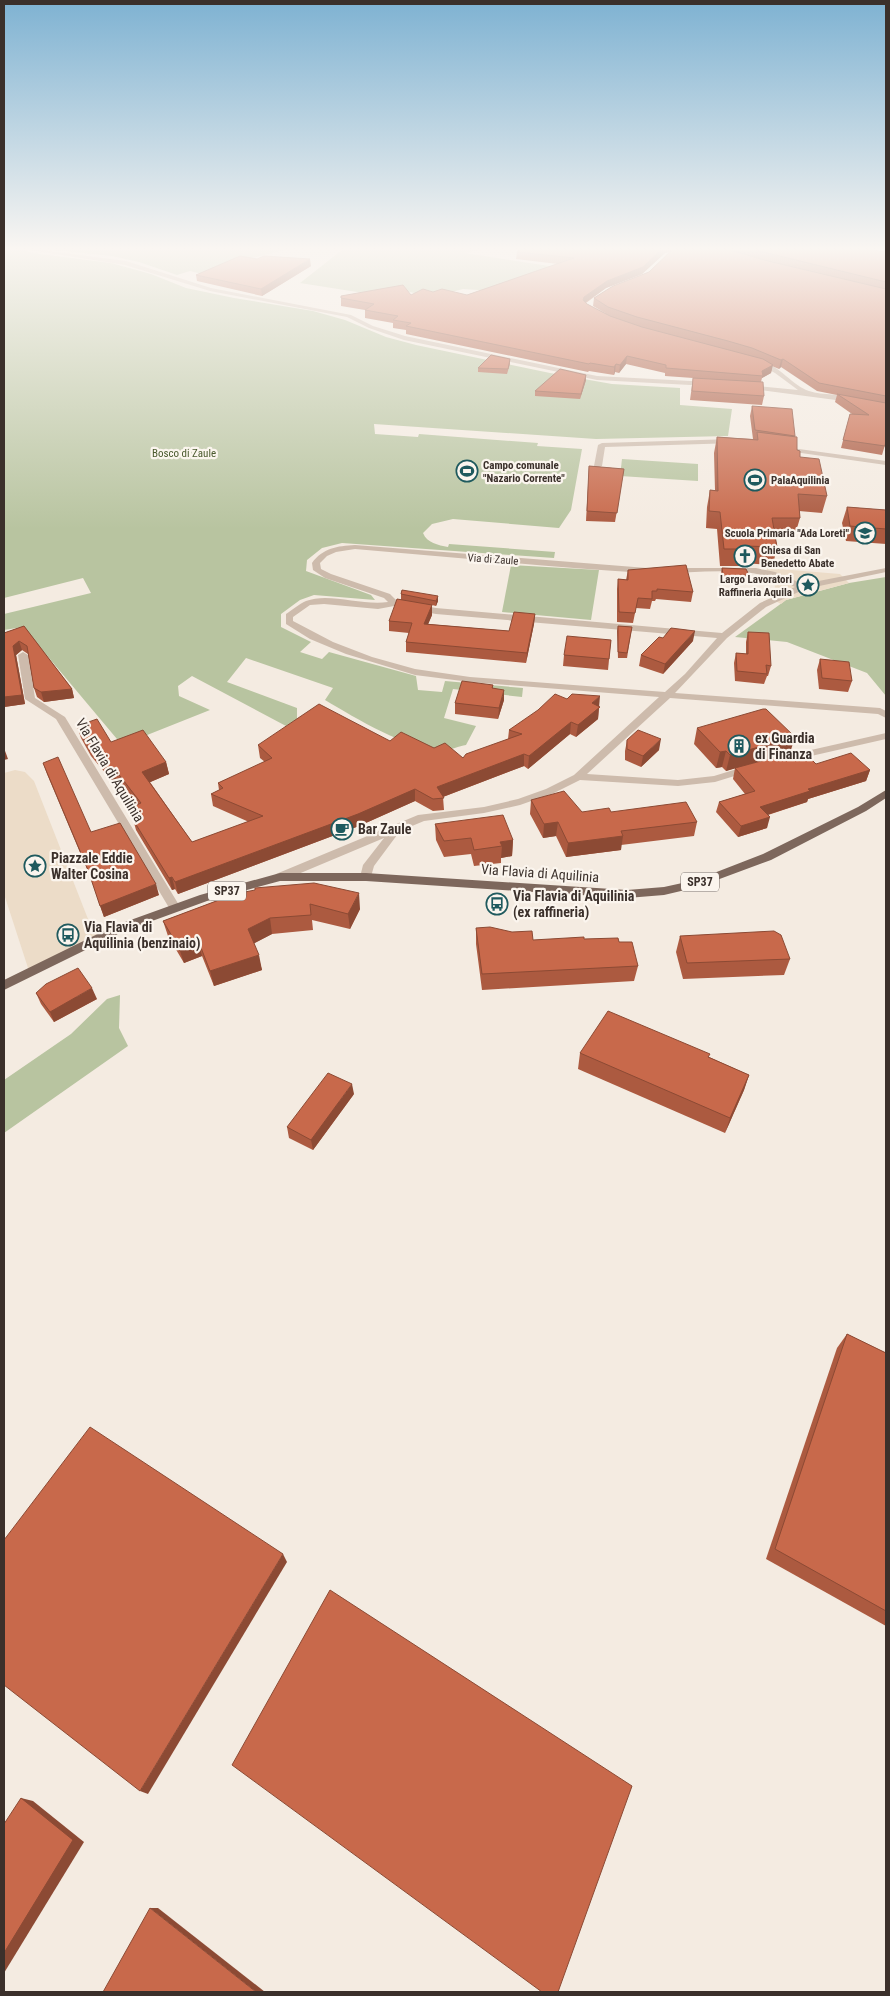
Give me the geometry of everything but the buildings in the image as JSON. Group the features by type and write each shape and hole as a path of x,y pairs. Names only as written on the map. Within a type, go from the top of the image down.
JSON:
{"main road":[{"name":"Via Flavia di Aquilinia","path":"4,985 118,929 175,908 280,877 366,877 627,894 664,891 698,883 767,857 862,809 886,794"}],"street":[{"path":"429,343 597,378 720,385"},
{"path":"750,360 771,368 806,393"},
{"path":"739,386 806,393 854,401"},
{"path":"598,466 602,445 715,440 742,442"},
{"path":"769,446 886,463"},
{"name":"Via di Zaule","path":"394,603 387,596 328,576 317,570 316,563 321,556 329,551 355,547 631,569 674,571 733,569 766,572 779,575 802,588"},
{"path":"280,877 422,818 484,810 520,802 550,791 578,776 669,694 702,662 724,636 763,605 802,588 836,579 886,570"},
{"name":"Via di Zaule","path":"724,636 436,611 394,603 378,606 324,601 308,603 289,616 289,622 296,629 380,663 414,672 617,691 880,711 886,715"},
{"name":"Via Flavia di Aquilinia","path":"23,655 30,700 60,717 175,908"},
{"path":"776,761 886,736"},
{"path":"578,776 678,783 715,779 758,766"},
{"path":"366,877 369,864 396,829"}],"green space":[{"name":"Bosco di Zaule","path":"4,343 409,343 612,384 680,388 680,405 732,409 728,436 596,439 374,424 375,434 418,437 419,434 538,443 537,446 582,449 571,510 559,528 453,519 432,524 423,533 430,541 448,547 449,544 555,552 554,558 342,543 322,548 307,560 306,571 371,595 375,600 314,595 300,600 281,614 281,627 311,642 300,652 322,659 329,652 416,676 418,690 442,692 445,681 523,688 522,697 453,689 444,718 476,726 466,745 443,750 398,739 325,700 333,688 246,658 227,682 297,708 297,719 286,726 192,676 178,686 179,696 210,710 122,745 23,627 4,630 4,614 91,593 83,578 4,598"},
{"path":"622,459 698,464 698,481 620,476"},
{"path":"511,565 599,570 591,620 502,612"},
{"path":"886,577 886,696 867,673 787,642 735,637 786,600 849,583"},
{"path":"120,995 119,1028 128,1046 4,1133 4,1080 71,1034 107,999"}],"shaded area":[{"name":"Largo Lavoratori Raffineria Aquila","path":"767,568 840,574 849,583 786,600 781,604 770,598 775,587 774,583 766,576"},
{"name":"Piazzale Eddie Walter Cosina","path":"15,770 25,772 34,781 88,919 101,927 118,929 29,971 4,894 4,773"}],"place":[{"name":"Campo comunale \"Nazario Corrente\"","path":"467,471"},
{"name":"PalaAquilinia","path":"755,480"},
{"name":"Scuola Primaria \"Ada Loreti\"","path":"865,533"},
{"name":"Chiesa di San Benedetto Abate","path":"745,556"},
{"name":"Largo Lavoratori Raffineria Aquila","path":"808,585"},
{"name":"ex Guardia di Finanza","path":"739,746"},
{"name":"Bar Zaule","path":"342,829"},
{"name":"Piazzale Eddie Walter Cosina","path":"35,866"},
{"name":"Via Flavia di Aquilinia (ex raffineria)","path":"497,904"},
{"name":"Via Flavia di Aquilinia (benzinaio)","path":"68,935"}]}
